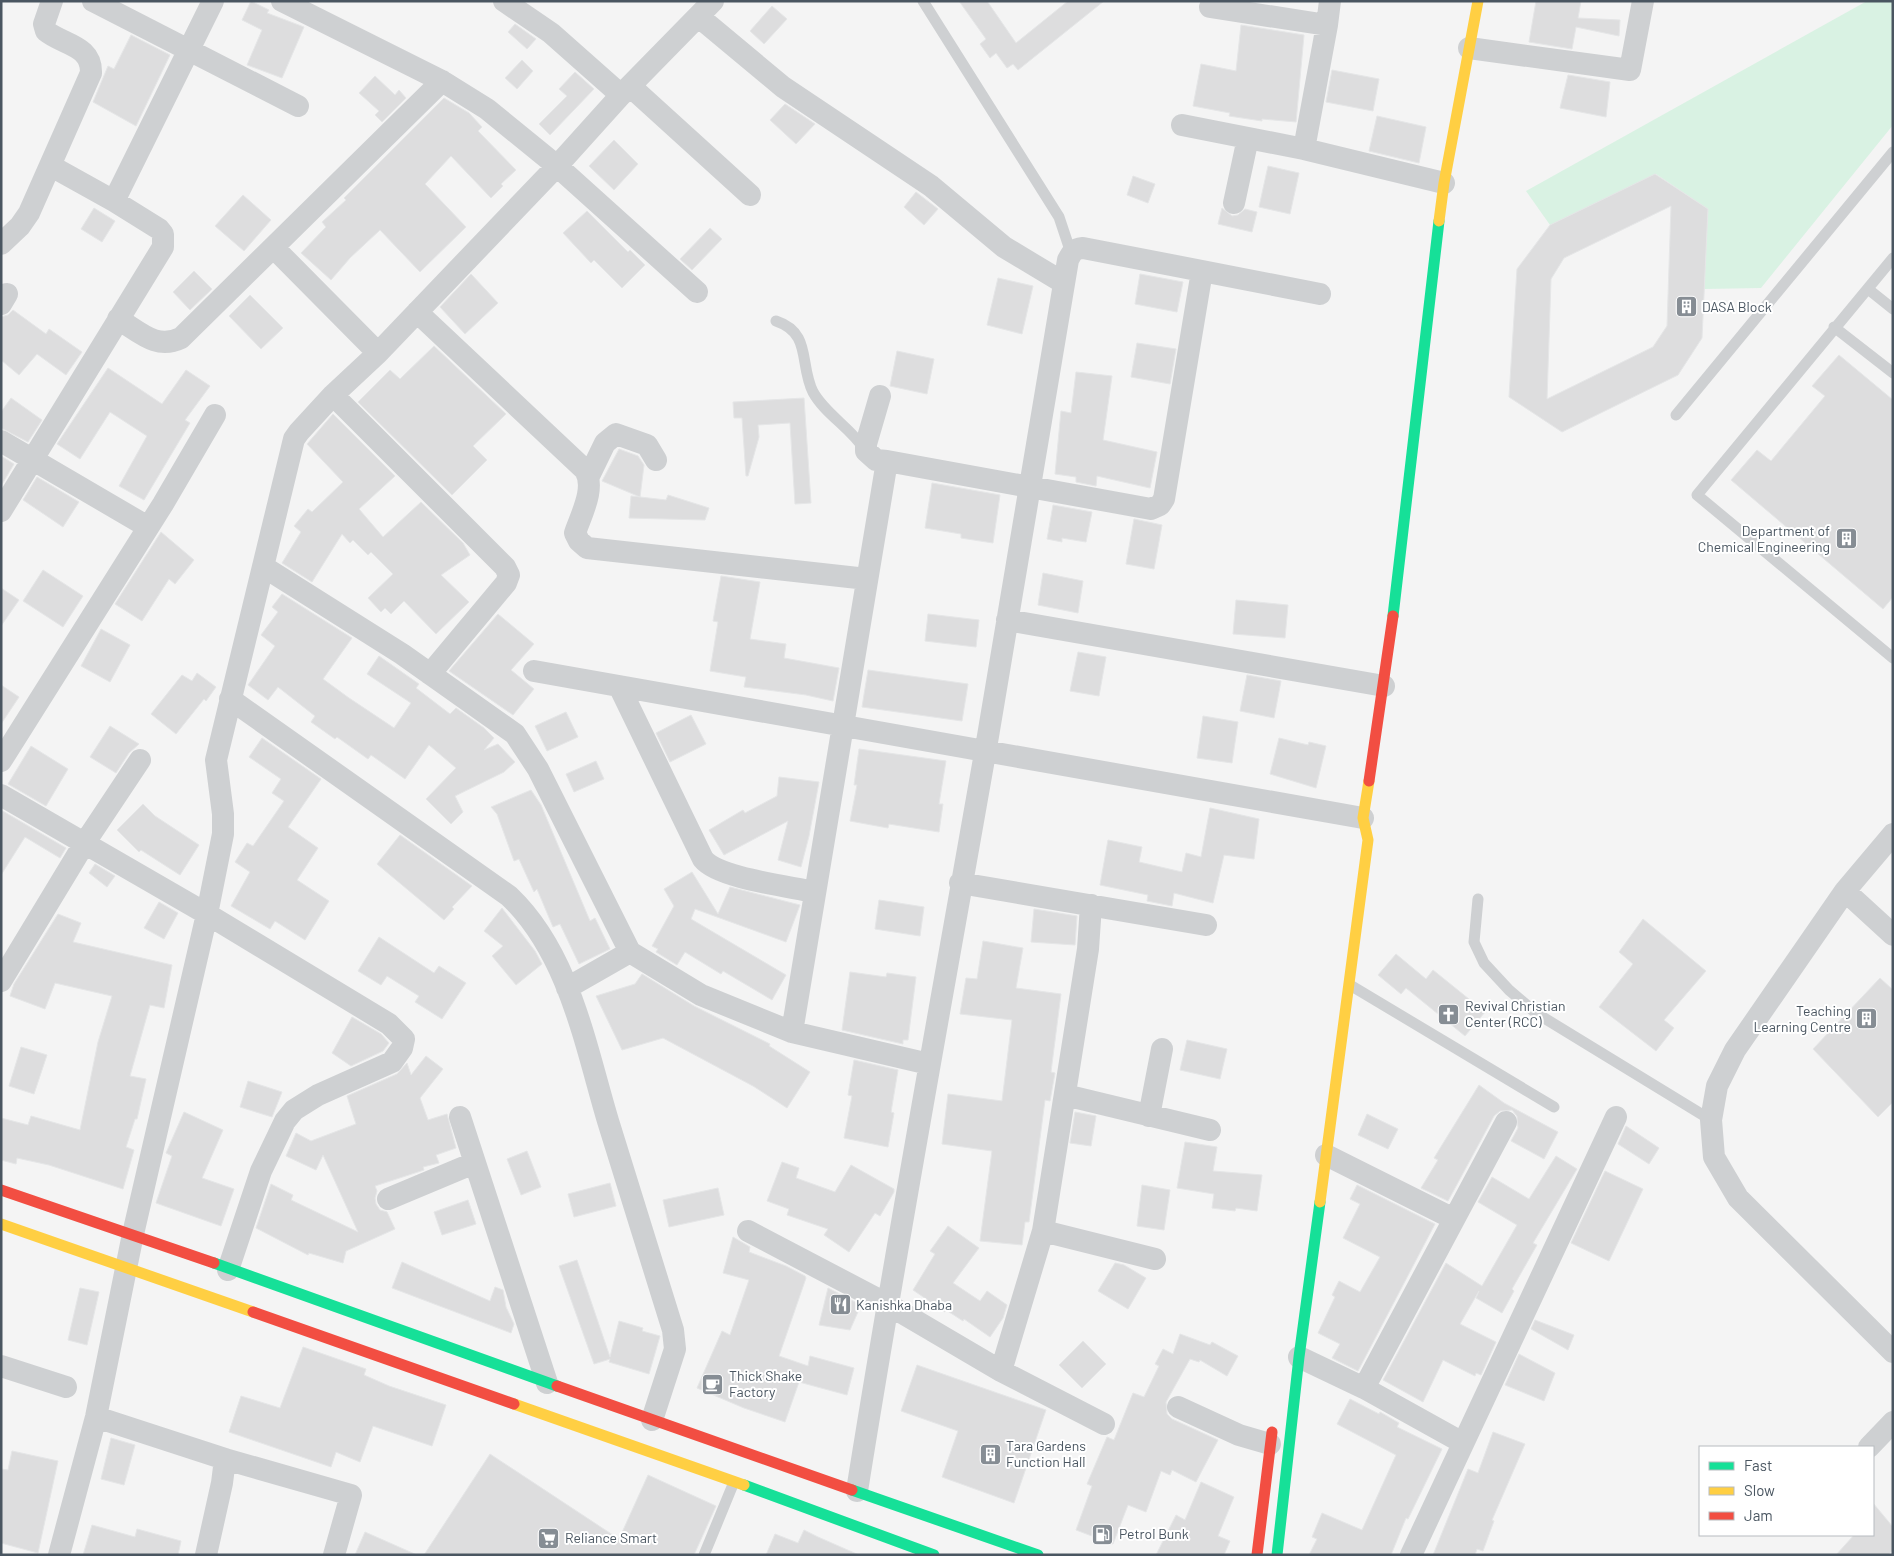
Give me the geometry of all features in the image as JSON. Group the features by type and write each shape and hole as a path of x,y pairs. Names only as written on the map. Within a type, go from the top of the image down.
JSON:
{"main road":[{"path":"1277,1555 1299,1357 1326,1155 1327,1108 1348,984 1368,840 1358,823 1384,686 1444,183 1478,1"},
{"path":"1,1190 133,1234 547,1384 1038,1555"},
{"path":"1,1224 734,1482 934,1555"},
{"path":"1257,1555 1271,1434"}],"street":[{"path":"1,244 20,226 29,213 91,73 92,65 84,51 46,31 44,24 52,1"},
{"path":"93,1 298,106"},
{"path":"114,201 213,1"},
{"path":"282,1 442,81 487,109 557,166 697,292"},
{"path":"1304,149 1330,1"},
{"path":"1469,48 1630,70 1643,1"},
{"path":"506,2 551,33 625,91 750,195"},
{"path":"1210,6 1327,25"},
{"path":"59,1555 96,1417 128,1268 133,1234 208,914 223,834 223,814 216,760 294,439 299,432 333,395 417,312 557,166 625,91 706,9 783,87 931,186 1004,247 1064,284"},
{"path":"118,319 155,341 169,344 182,338 442,81"},
{"path":"1182,125 1304,149 1444,183"},
{"path":"1234,203 1248,138"},
{"path":"1,511 163,246 164,240 158,229 114,201 51,166"},
{"path":"274,248 378,352"},
{"path":"857,1491 928,1064 985,750 1064,284 1071,253 1083,248 1320,294"},
{"path":"880,396 866,451 876,460 1151,509 1160,505 1164,499 1202,271"},
{"path":"417,312 579,464 589,476"},
{"path":"333,395 505,567 508,575 506,584 430,674"},
{"path":"1,761 148,527 215,415"},
{"path":"656,460 647,445 616,434 605,443 589,476 590,486 575,533 579,541 586,548 867,579"},
{"path":"1,441 148,527"},
{"path":"792,1032 886,461"},
{"path":"264,567 402,654 515,734 538,769 630,952 701,995 792,1032 928,1064"},
{"path":"1007,620 1384,686"},
{"path":"534,671 843,727 985,750 1358,823"},
{"path":"619,686 702,859 709,866 736,876 814,892"},
{"path":"230,699 509,896 530,919 567,988 673,1330 675,1349 652,1420"},
{"path":"1,981 84,844 140,760"},
{"path":"1,795 208,914 388,1024 399,1032 404,1039 402,1048 392,1062 318,1095 294,1110 286,1121 261,1170 228,1270"},
{"path":"1893,834 1845,890 1735,1050 1717,1086 1711,1120 1714,1157 1738,1198 1893,1352"},
{"path":"960,883 1206,925"},
{"path":"1845,890 1893,935"},
{"path":"1001,1371 1043,1231 1088,949 1091,905"},
{"path":"567,988 630,952"},
{"path":"1149,1116 1162,1049"},
{"path":"1064,1096 1210,1130"},
{"path":"460,1116 547,1384"},
{"path":"1411,1555 1616,1116"},
{"path":"1364,1388 1506,1122"},
{"path":"1326,1155 1454,1219"},
{"path":"388,1199 474,1163"},
{"path":"748,1231 887,1304 1001,1371 1104,1424"},
{"path":"1043,1231 1155,1259"},
{"path":"1299,1357 1364,1388 1463,1443"},
{"path":"1,1366 66,1386"},
{"path":"1178,1407 1239,1435 1271,1434"},
{"path":"96,1417 225,1459 351,1495 334,1555"},
{"path":"1870,1446 1893,1422"},
{"path":"206,1555 222,1483 225,1459"}],"lane":[{"path":"923,1 1059,217 1071,253"},
{"path":"1676,415 1893,152"},
{"path":"1893,258 1697,495 1893,658"},
{"path":"1868,288 1893,309"},
{"path":"776,321 786,324 798,336 802,344 807,378 820,402 854,435 866,451"},
{"path":"1834,327 1893,373"},
{"path":"1478,899 1474,942 1484,963 1509,990 1536,1013 1711,1120"},
{"path":"1348,984 1554,1107"},
{"path":"704,1555 734,1482"}],"green space":[{"path":"1867,1 1893,1 1893,125 1761,288 1704,289 1708,209 1656,174 1550,225 1526,191"}],"building":[{"path":"251,1 269,10 267,13 304,27 282,78 247,65 262,30 242,20"},
{"path":"959,1 987,1 1016,43 1068,1 1104,1 1018,70 1013,64 1007,68 996,53 990,58 980,44 986,39"},
{"path":"1536,1 1581,1 1578,18 1620,20 1619,36 1576,27 1572,49 1529,42"},
{"path":"772,6 787,19 764,44 750,31"},
{"path":"515,24 536,39 527,49 508,32"},
{"path":"1241,25 1304,35 1296,122 1262,119 1262,121 1229,116 1230,113 1193,106 1201,64 1236,71"},
{"path":"131,35 170,55 136,126 93,102 108,66 114,69"},
{"path":"522,60 533,71 517,89 505,78"},
{"path":"1332,70 1379,79 1373,111 1326,102"},
{"path":"575,72 594,89 550,135 539,124 567,96 559,89"},
{"path":"1568,75 1610,82 1606,117 1560,108"},
{"path":"375,76 395,95 399,90 406,98 382,122 375,115 379,111 359,93"},
{"path":"444,98 469,113 482,127 478,131 516,170 501,184 503,186 491,198 451,156 425,184 466,227 420,272 380,230 350,258 331,280 301,253 326,227 322,222 346,200 344,198"},
{"path":"785,104 815,124 796,144 770,120"},
{"path":"1377,116 1426,127 1419,163 1369,151"},
{"path":"614,140 638,164 614,190 589,166"},
{"path":"1268,166 1299,173 1290,214 1259,207"},
{"name":"DASA Block","path":"1655,174 1708,209 1702,338 1678,375 1562,432 1509,397 1517,269 1550,225","holes":["1671,206 1667,326 1653,347 1547,399 1551,279 1564,258"]},
{"path":"1133,176 1155,184 1148,203 1127,195"},
{"path":"916,192 938,209 924,225 904,207"},
{"path":"243,195 271,220 244,251 215,226"},
{"path":"94,208 115,221 102,242 81,229"},
{"path":"1222,208 1232,216 1238,215 1245,209 1257,212 1252,232 1218,224"},
{"path":"587,211 628,252 630,250 645,265 622,288 594,260 591,263 563,233"},
{"path":"710,228 722,239 692,270 680,259"},
{"path":"194,271 212,289 190,310 173,292"},
{"path":"471,274 498,303 465,334 440,307"},
{"path":"1140,274 1183,282 1177,312 1135,304"},
{"path":"998,278 1033,286 1022,334 987,325"},
{"path":"250,295 283,328 261,349 229,316"},
{"path":"13,310 46,334 49,329 82,352 66,375 37,354 19,375 1,360 1,317 8,315"},
{"path":"1137,343 1176,349 1170,384 1131,377"},
{"path":"434,346 506,414 473,446 487,460 452,495 358,402 390,370 400,379"},
{"path":"897,351 934,359 927,394 890,386"},
{"name":"Department of Chemical Engineering","path":"1839,355 1893,400 1893,597 1883,609 1731,480 1757,450 1771,461 1825,396 1812,386"},
{"path":"108,368 162,404 186,370 210,386 185,420 190,423 144,500 119,486 147,436 110,412 80,459 57,444"},
{"path":"1076,372 1112,376 1103,440 1157,452 1150,488 1097,476 1096,486 1076,482 1076,477 1055,474 1061,411 1071,413"},
{"path":"11,398 42,420 28,442 1,428 1,412"},
{"path":"804,398 811,503 795,504 790,423 758,425 759,437 748,476 746,476 742,418 734,418 733,402"},
{"path":"333,414 395,476 359,509 383,537 421,502 463,543 470,555 441,575 469,602 436,634 404,601 391,614 385,608 381,612 368,598 393,574 371,552 368,555 353,540 350,543 342,534 312,582 282,563 301,532 294,526 308,509 312,512 343,482 307,444"},
{"path":"619,449 638,456 644,465 640,497 602,481"},
{"path":"1,456 14,464 1,486"},
{"path":"37,477 79,502 63,527 23,500"},
{"path":"932,483 1000,495 993,543 961,538 961,534 925,528"},
{"path":"668,495 709,508 705,520 629,518 631,496 666,500"},
{"path":"1053,505 1092,512 1086,542 1062,538 1062,542 1047,539"},
{"path":"1134,519 1162,525 1154,569 1126,564"},
{"path":"161,532 194,560 175,584 169,579 142,621 115,604"},
{"path":"43,570 83,596 63,627 23,601"},
{"path":"1043,573 1083,581 1078,613 1038,605"},
{"path":"721,576 760,582 750,639 786,644 784,658 839,668 833,701 806,695 744,687 746,677 710,671 718,622 713,621"},
{"path":"1,588 19,600 1,626"},
{"path":"282,594 352,638 323,679 349,698 394,728 411,703 367,674 379,656 419,684 416,688 450,714 456,708 484,728 494,738 484,750 498,744 515,762 504,772 455,796 463,812 451,824 426,799 456,768 429,745 405,779 371,755 368,759 337,737 335,739 311,722 315,716 278,687 268,700 248,685 275,646 261,635 278,612 272,607"},
{"path":"1236,600 1288,605 1285,638 1233,634"},
{"path":"498,614 534,644 511,670 534,689 513,715 449,671"},
{"path":"928,614 979,620 976,647 925,641"},
{"path":"101,629 130,645 110,682 81,666"},
{"path":"1078,652 1106,657 1099,696 1070,691"},
{"path":"868,670 968,684 962,721 862,707"},
{"path":"197,673 216,687 176,734 151,714 182,675 192,681"},
{"path":"1247,675 1281,681 1274,718 1240,711"},
{"path":"1,685 19,697 1,724"},
{"path":"566,712 578,737 547,751 535,726"},
{"path":"691,715 706,744 670,762 656,733"},
{"path":"1203,716 1238,722 1232,763 1197,758"},
{"path":"110,726 139,744 129,753 116,773 90,757"},
{"path":"262,738 321,779 288,827 318,848 297,880 329,901 305,940 275,921 270,929 231,906 250,872 235,862 247,843 253,846 284,801 272,793 281,779 249,757"},
{"path":"1279,738 1308,745 1309,742 1326,746 1316,788 1270,774"},
{"path":"31,746 68,769 46,806 8,784"},
{"path":"859,749 946,761 939,804 943,804 939,832 889,824 888,828 850,821 857,785 854,785"},
{"path":"596,761 604,779 574,792 566,774"},
{"path":"779,777 819,782 801,867 778,860 788,821 724,855 709,830 743,810 745,813 777,796"},
{"path":"531,790 541,805 590,921 595,918 610,949 579,964 560,924 553,927 537,889 534,892 519,859 514,861 497,814 491,807"},
{"path":"143,804 155,816 199,845 180,875 141,850 139,852 117,830"},
{"path":"1210,808 1259,819 1254,859 1224,855 1213,903 1174,893 1172,906 1147,901 1148,895 1100,885 1108,840 1142,847 1139,862 1182,872 1186,853 1201,857"},
{"path":"1,810 66,848 60,858 25,837 1,875"},
{"path":"400,835 472,886 452,907 454,909 444,920 377,864"},
{"path":"95,864 115,876 107,887 89,873"},
{"path":"692,872 718,914 730,887 800,905 786,942 695,909 691,919 786,975 772,1000 723,971 721,974 685,952 677,965 656,952 658,949 652,946 674,906 664,889"},
{"path":"879,900 924,907 920,936 875,929"},
{"path":"159,902 178,913 164,939 144,928"},
{"path":"502,908 535,951 542,964 516,985 492,956 503,946 484,931"},
{"path":"1034,909 1077,916 1075,945 1031,942"},
{"path":"58,914 81,923 73,942 172,965 164,1008 150,1005 130,1076 146,1079 137,1119 135,1119 126,1147 134,1150 123,1189 49,1165 17,1158 16,1164 1,1160 1,1118 28,1125 31,1116 80,1130 98,1042 112,996 55,983 45,1009 10,996 14,984"},
{"path":"1643,919 1706,971 1664,1020 1674,1028 1656,1051 1599,1007 1633,964 1619,952"},
{"path":"379,937 434,973 439,966 466,983 442,1019 415,1002 419,996 387,976 381,985 358,971"},
{"path":"983,941 1023,948 1016,988 1061,994 1051,1072 1055,1073 1050,1101 1045,1100 1029,1222 1025,1222 1022,1245 980,1241 992,1151 942,1144 948,1094 1002,1101 1012,1020 960,1014 966,978 977,979"},
{"path":"1396,954 1426,979 1433,970 1485,1012 1465,1036 1406,988 1401,994 1378,975"},
{"path":"850,972 886,977 887,973 916,977 908,1040 903,1040 903,1044 842,1030"},
{"path":"642,974 694,1006 770,1044 769,1046 810,1072 787,1108 753,1086 663,1038 622,1050 596,996 635,984"},
{"name":"Teaching Learning Centre","path":"1880,978 1893,990 1893,1102 1878,1117 1813,1049"},
{"path":"352,1017 381,1034 389,1043 383,1051 351,1066 332,1053"},
{"path":"1187,1040 1227,1049 1220,1079 1180,1070"},
{"path":"21,1047 47,1055 34,1094 9,1086"},
{"path":"426,1056 443,1069 420,1098 428,1120 447,1114 456,1148 436,1155 439,1163 423,1167 424,1170 375,1186 377,1191 376,1204 380,1210 387,1212 395,1229 346,1251 343,1263 309,1253 308,1255 256,1228 271,1184 293,1195 291,1200 358,1232 323,1155 316,1170 286,1156 296,1133 311,1141 356,1124 347,1096 397,1074 407,1063 411,1075"},
{"path":"854,1060 898,1070 891,1112 894,1113 888,1147 844,1138 852,1096 848,1095"},
{"path":"248,1081 282,1092 272,1117 240,1107"},
{"path":"1479,1085 1504,1103 1558,1132 1544,1159 1511,1141 1518,1128 1517,1116 1512,1110 1500,1111 1494,1116 1448,1201 1421,1188 1438,1160 1434,1158"},
{"path":"184,1112 223,1130 202,1178 234,1189 221,1226 156,1203 172,1156 166,1153"},
{"path":"1075,1112 1096,1116 1091,1146 1070,1143"},
{"path":"1367,1114 1398,1129 1388,1149 1358,1135"},
{"path":"1626,1126 1659,1148 1649,1164 1618,1144"},
{"path":"1185,1142 1217,1147 1213,1171 1262,1175 1257,1211 1236,1208 1235,1211 1212,1208 1214,1194 1177,1188"},
{"path":"527,1151 541,1187 521,1195 507,1159"},
{"path":"1556,1156 1577,1169 1533,1243 1537,1245 1512,1289 1514,1291 1502,1313 1476,1298 1479,1291 1460,1324 1496,1342 1481,1375 1476,1373 1475,1376 1443,1360 1423,1402 1383,1380 1446,1263 1482,1286 1517,1225 1478,1202 1492,1177 1529,1199"},
{"path":"782,1162 799,1168 796,1178 835,1192 851,1165 894,1189 894,1192 880,1216 875,1213 849,1252 824,1235 828,1229 787,1215 789,1209 767,1201"},
{"path":"1605,1171 1643,1189 1609,1261 1571,1243"},
{"path":"610,1183 616,1206 574,1217 568,1194"},
{"path":"1142,1185 1170,1190 1164,1230 1137,1226"},
{"path":"1357,1185 1435,1224 1358,1371 1332,1358 1340,1344 1318,1333 1335,1297 1332,1295 1339,1281 1360,1292 1380,1257 1343,1238 1360,1204 1350,1199"},
{"path":"718,1188 724,1215 669,1227 663,1200"},
{"path":"468,1200 476,1224 442,1235 434,1212"},
{"path":"948,1226 979,1248 953,1283 980,1301 987,1291 1007,1305 1003,1318 990,1337 964,1319 963,1321 946,1310 945,1312 913,1290 935,1254 930,1251"},
{"path":"733,1237 750,1247 749,1252 786,1266 805,1276 806,1278 779,1356 808,1366 810,1356 854,1368 847,1395 799,1382 785,1422 744,1408 697,1388 722,1331 730,1335 749,1280 723,1273"},
{"path":"577,1260 610,1357 619,1321 643,1328 642,1331 660,1336 649,1374 609,1362 610,1359 594,1364 559,1266"},
{"path":"402,1262 490,1301 495,1287 503,1290 506,1307 514,1324 511,1333 392,1288"},
{"path":"1115,1263 1124,1265 1146,1278 1128,1309 1098,1291"},
{"path":"80,1288 99,1292 87,1345 68,1340"},
{"path":"828,1288 861,1305 850,1330 819,1325"},
{"path":"1535,1320 1574,1335 1568,1350 1531,1329"},
{"path":"1180,1334 1210,1345 1212,1342 1238,1356 1227,1376 1200,1360 1199,1362 1190,1359 1166,1402 1167,1414 1172,1419 1218,1440 1196,1482 1172,1470 1170,1475 1161,1471 1146,1512 1128,1505 1113,1544 1076,1530 1092,1486 1087,1484 1107,1437 1114,1440 1133,1393 1144,1397 1159,1366 1155,1364 1163,1349 1173,1354"},
{"path":"1083,1341 1106,1364 1082,1388 1059,1365"},
{"path":"303,1347 366,1369 364,1375 389,1386 446,1405 432,1446 373,1426 360,1462 336,1452 331,1467 229,1432 241,1396 280,1408"},
{"path":"1519,1354 1555,1373 1544,1401 1505,1385"},
{"name":"Tara Gardens Function Hall","path":"917,1365 1046,1410 1014,1503 942,1477 958,1431 901,1411"},
{"path":"1350,1399 1379,1414 1380,1412 1399,1423 1397,1427 1442,1449 1408,1519 1406,1518 1391,1555 1309,1555 1317,1539 1312,1537 1322,1513 1362,1530 1396,1455 1337,1424"},
{"path":"1493,1432 1525,1444 1492,1520 1494,1521 1483,1551 1477,1549 1475,1555 1433,1555 1468,1469 1478,1473"},
{"path":"111,1438 135,1445 124,1485 101,1479"},
{"path":"12,1451 58,1461 38,1553 1,1543 1,1469 8,1470"},
{"path":"490,1454 619,1539 648,1475 716,1506 694,1555 424,1555"},
{"path":"1201,1482 1234,1497 1218,1536 1230,1541 1224,1555 1156,1555 1176,1515 1185,1520"},
{"path":"1874,1504 1893,1527 1893,1550 1888,1555 1836,1555 1853,1536 1874,1536"},
{"path":"92,1525 135,1537 137,1529 181,1541 178,1555 83,1555"},
{"path":"804,1530 859,1555 766,1555 775,1534 798,1543"},
{"path":"365,1532 417,1555 355,1555"}],"traffic: fast":[{"path":"1393,616 1439,221"},
{"path":"1277,1555 1299,1357 1320,1202"},
{"path":"214,1263 557,1386"},
{"path":"744,1485 934,1555"},
{"path":"852,1490 1038,1555"}],"traffic: slow":[{"path":"1439,221 1444,183 1478,1"},
{"path":"1320,1202 1368,840 1363,818 1369,781"},
{"path":"1,1224 253,1312"},
{"path":"514,1404 744,1485"}],"traffic: jam":[{"path":"1369,781 1393,616"},
{"path":"1,1190 214,1263"},
{"path":"253,1312 514,1404"},
{"path":"557,1386 852,1490"},
{"path":"1257,1555 1272,1432"}],"place":[{"name":"DASA Block","path":"1686,307"},
{"name":"Department of Chemical Engineering","path":"1846,539"},
{"name":"Revival Christian Center (RCC)","path":"1449,1014"},
{"name":"Teaching Learning Centre","path":"1867,1019"},
{"name":"Kanishka Dhaba","path":"840,1305"},
{"name":"Thick Shake Factory","path":"713,1384"},
{"name":"Tara Gardens Function Hall","path":"990,1454"},
{"name":"Petrol Bunk","path":"1103,1534"},
{"name":"Reliance Smart","path":"549,1538"}]}
